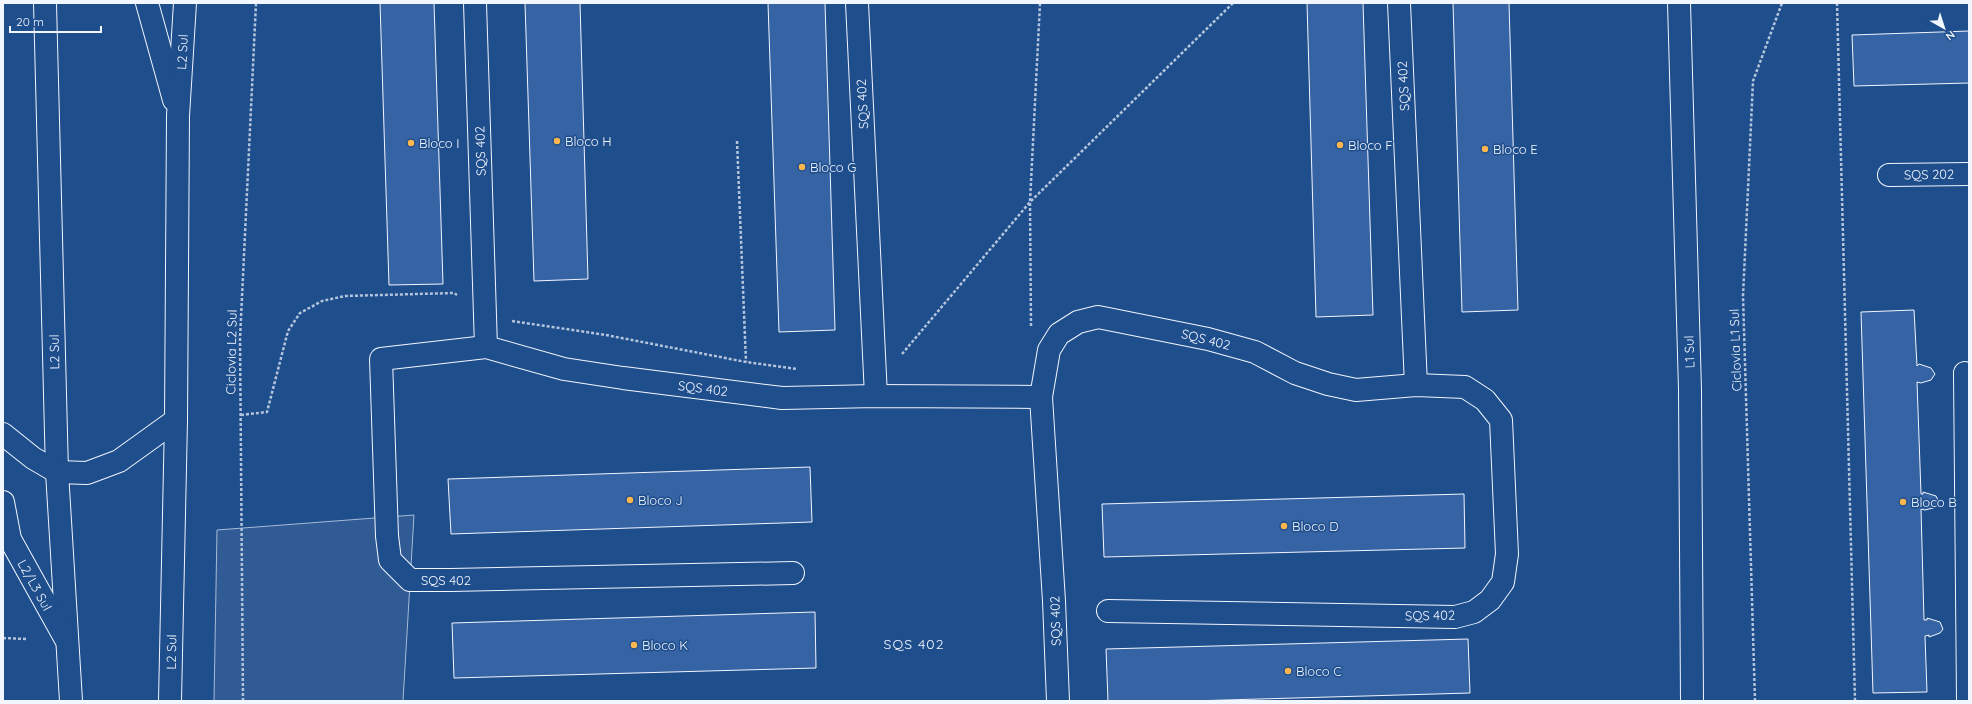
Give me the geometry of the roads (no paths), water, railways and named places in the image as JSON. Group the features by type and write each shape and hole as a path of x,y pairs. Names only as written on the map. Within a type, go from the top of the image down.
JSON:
{"street":[{"name":"L2 Sul","path":"45,3 57,472 71,701"},
{"path":"147,3 178,116"},
{"name":"L2 Sul","path":"170,701 176,420 178,116 185,3"},
{"name":"SQS 402","path":"475,3 486,347"},
{"name":"SQS 402","path":"857,3 876,386"},
{"name":"SQS 402","path":"1399,3 1416,385"},
{"name":"L1 Sul","path":"1679,3 1690,390 1692,701"},
{"name":"SQS 202","path":"1889,175 1969,174"},
{"name":"SQS 402","path":"1058,701 1054,601 1041,397 1049,350 1059,334 1078,322 1098,317 1200,337 1255,352 1295,373 1328,384 1356,390 1416,385 1465,387 1485,400 1502,420 1507,554 1503,582 1490,600 1474,612 1455,617 1108,611"},
{"name":"SQS 402","path":"793,573 410,580 390,560 387,536 381,359 486,347 564,369 622,378 782,398 876,386 1041,397"},
{"path":"1964,373 1968,701"},
{"path":"3,434 33,458 57,472 87,473 119,461 176,420"},
{"name":"L2/L3 Sul","path":"3,502 10,539 68,643"}],"place":[{"name":"Bloco H","path":"557,141"},
{"name":"Bloco I","path":"411,143"},
{"name":"Bloco F","path":"1340,145"},
{"name":"Bloco E","path":"1485,149"},
{"name":"Bloco G","path":"802,167"},
{"name":"Bloco J","path":"630,500"},
{"name":"Bloco B","path":"1903,502"},
{"name":"Bloco D","path":"1284,526"},
{"name":"Bloco K","path":"634,645"},
{"name":"Bloco C","path":"1288,671"}],"district":[{"name":"SQS 402","path":"914,644"}]}
